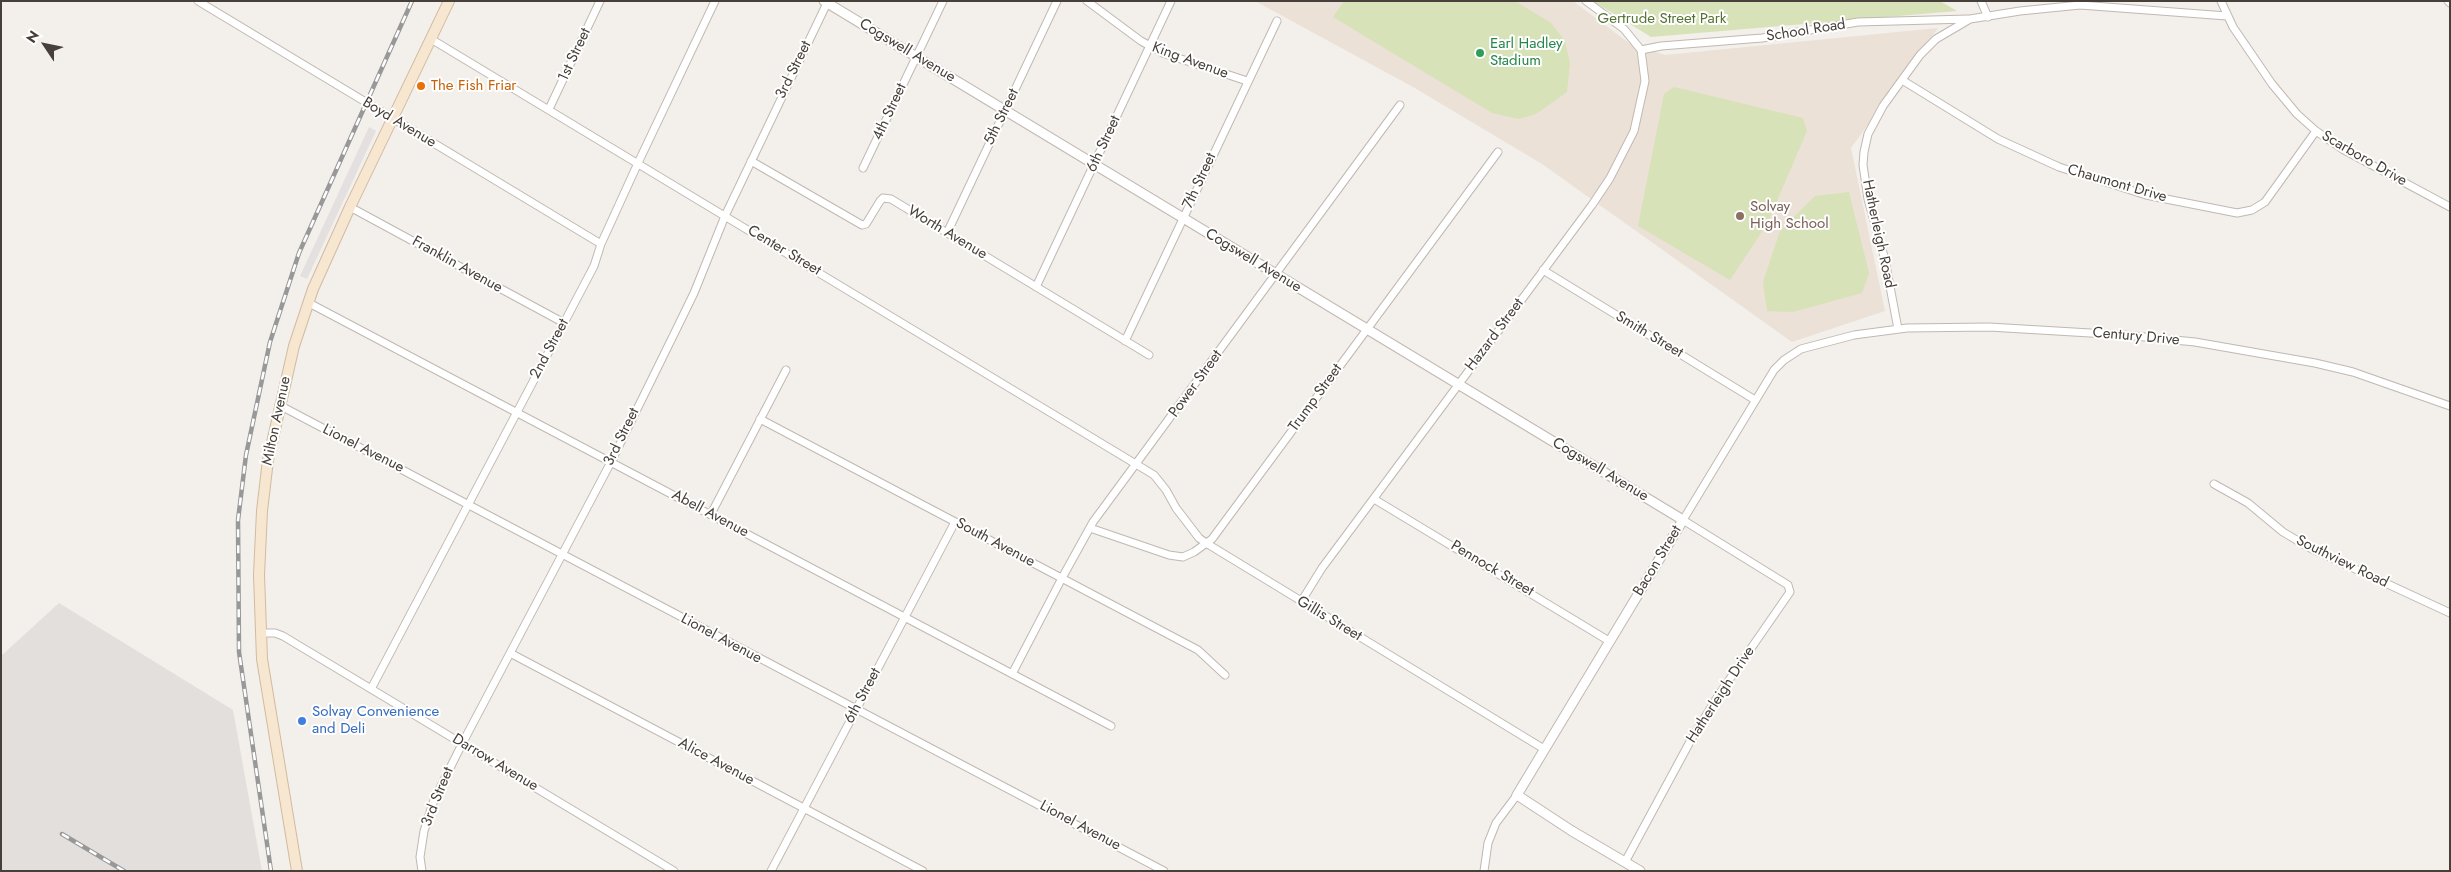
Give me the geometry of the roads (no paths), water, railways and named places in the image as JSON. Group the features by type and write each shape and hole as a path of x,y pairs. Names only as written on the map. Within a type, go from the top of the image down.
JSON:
{"main road":[{"name":"Milton Avenue","path":"297,871 268,694 261,633 259,575 262,511 268,460 294,346 309,303 350,207 449,1"}],"street":[{"name":"Boyd Avenue","path":"198,1 601,244"},
{"name":"1st Street","path":"549,108 600,1"},
{"name":"2nd Street","path":"371,690 594,266 601,244 715,1"},
{"name":"4th Street","path":"863,168 943,1"},
{"name":"5th Street","path":"947,233 1057,1"},
{"name":"King Avenue","path":"1086,1 1162,53 1247,81"},
{"name":"6th Street","path":"1036,287 1171,1"},
{"path":"1586,1 1624,29 1641,50"},
{"path":"1981,1 1988,17"},
{"name":"Scarboro Drive","path":"2221,1 2227,16 2272,84 2297,114 2316,131 2344,150 2450,206"},
{"name":"Cogswell Avenue","path":"826,2 1683,520"},
{"name":"3rd Street","path":"422,871 420,857 428,814 462,744 611,462 694,294 725,216 826,2"},
{"name":"Hatherleigh Road","path":"1898,329 1885,260 1868,199 1863,165 1864,152 1872,124 1920,55 1936,39 1970,19 2020,11 2080,5 2227,16"},
{"name":"School Road","path":"1641,50 1661,46 1762,38 1868,21 1970,19"},
{"name":"7th Street","path":"1125,341 1277,21"},
{"name":"Center Street","path":"431,39 549,108 1136,464"},
{"name":"Hazard Street","path":"1301,602 1322,568 1610,178 1634,131 1645,81 1641,50"},
{"name":"Chaumont Drive","path":"1902,80 1998,139 2059,167 2146,195 2230,212 2252,210 2265,202 2316,131"},
{"name":"Power Street","path":"1012,674 1090,528 1400,106"},
{"name":"Trump Street","path":"1090,528 1169,555 1183,557 1206,543 1221,528 1498,152"},
{"name":"Worth Avenue","path":"751,161 862,225 866,224 883,198 891,199 1149,355"},
{"name":"Franklin Avenue","path":"350,207 564,323"},
{"name":"Smith Street","path":"1543,270 1755,400"},
{"name":"Abell Avenue","path":"309,303 1111,726"},
{"name":"Century Drive","path":"1816,344 1854,335 1898,329 1989,327 2195,342 2315,363 2353,372 2450,406"},
{"name":"Bacon Street","path":"1517,795 1774,370 1784,360 1801,349 1816,344"},
{"path":"711,514 786,370"},
{"name":"Lionel Avenue","path":"279,406 1164,871"},
{"name":"South Avenue","path":"760,419 1198,650 1225,675"},
{"name":"Gillis Street","path":"1136,464 1154,475 1166,490 1176,508 1199,538 1206,543 1544,749"},
{"name":"Southview Road","path":"2214,484 2248,503 2283,532 2310,548 2450,614"},
{"name":"Pennock Street","path":"1374,499 1609,641"},
{"name":"Hatherleigh Drive","path":"1625,862 1692,738 1718,696 1790,592 1788,585 1683,520"},
{"name":"6th Street","path":"771,871 955,522"},
{"name":"Darrow Avenue","path":"261,633 275,633 283,636 674,871"},
{"name":"Alice Avenue","path":"510,653 923,871"},
{"path":"1484,871 1488,843 1496,823 1517,795 1572,831 1640,871"}],"railway":[{"path":"271,871 239,652 238,520 246,455 270,342 299,253 412,1"},
{"path":"62,834 124,871"}],"place":[{"name":"Earl Hadley Stadium","path":"1480,53"},
{"name":"The Fish Friar","path":"421,86"},
{"name":"Solvay High School","path":"1740,216"},
{"name":"Solvay Convenience and Deli","path":"302,721"}],"park label":[{"name":"Gertrude Street Park","path":"1662,19"}]}
